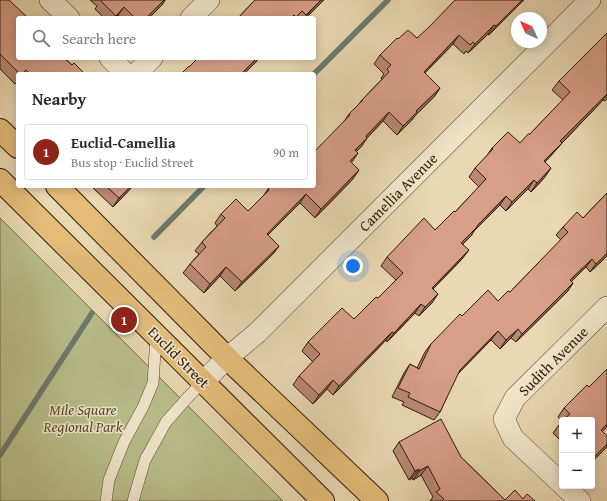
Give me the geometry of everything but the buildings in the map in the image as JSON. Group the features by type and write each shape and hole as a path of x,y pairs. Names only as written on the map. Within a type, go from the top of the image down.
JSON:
{"main road":[{"path":"0,130 16,145"},
{"name":"Euclid Street","path":"12,187 156,335 323,501"},
{"path":"59,188 227,358 377,501"}],"street":[{"path":"50,0 67,16"},
{"path":"193,16 209,0"},
{"name":"Camellia Avenue","path":"203,382 227,358 257,333 590,0"},
{"path":"112,60 124,72"},
{"path":"138,72 150,60"},
{"name":"Sudith Avenue","path":"559,481 513,438 504,418 515,398 607,307"},
{"path":"567,489 580,501"}],"lane":[{"path":"106,501 109,480 124,442 153,383 156,335"},
{"path":"134,501 145,460 166,422 203,382"}],"green space":[{"name":"Mile Square Regional Park","path":"0,218 283,501 0,501"}],"waterway":[{"path":"316,72 388,0"},
{"path":"154,237 202,188"},
{"path":"0,455 92,313"}],"place":[{"name":"Euclid-Camellia","path":"124,320"}]}
